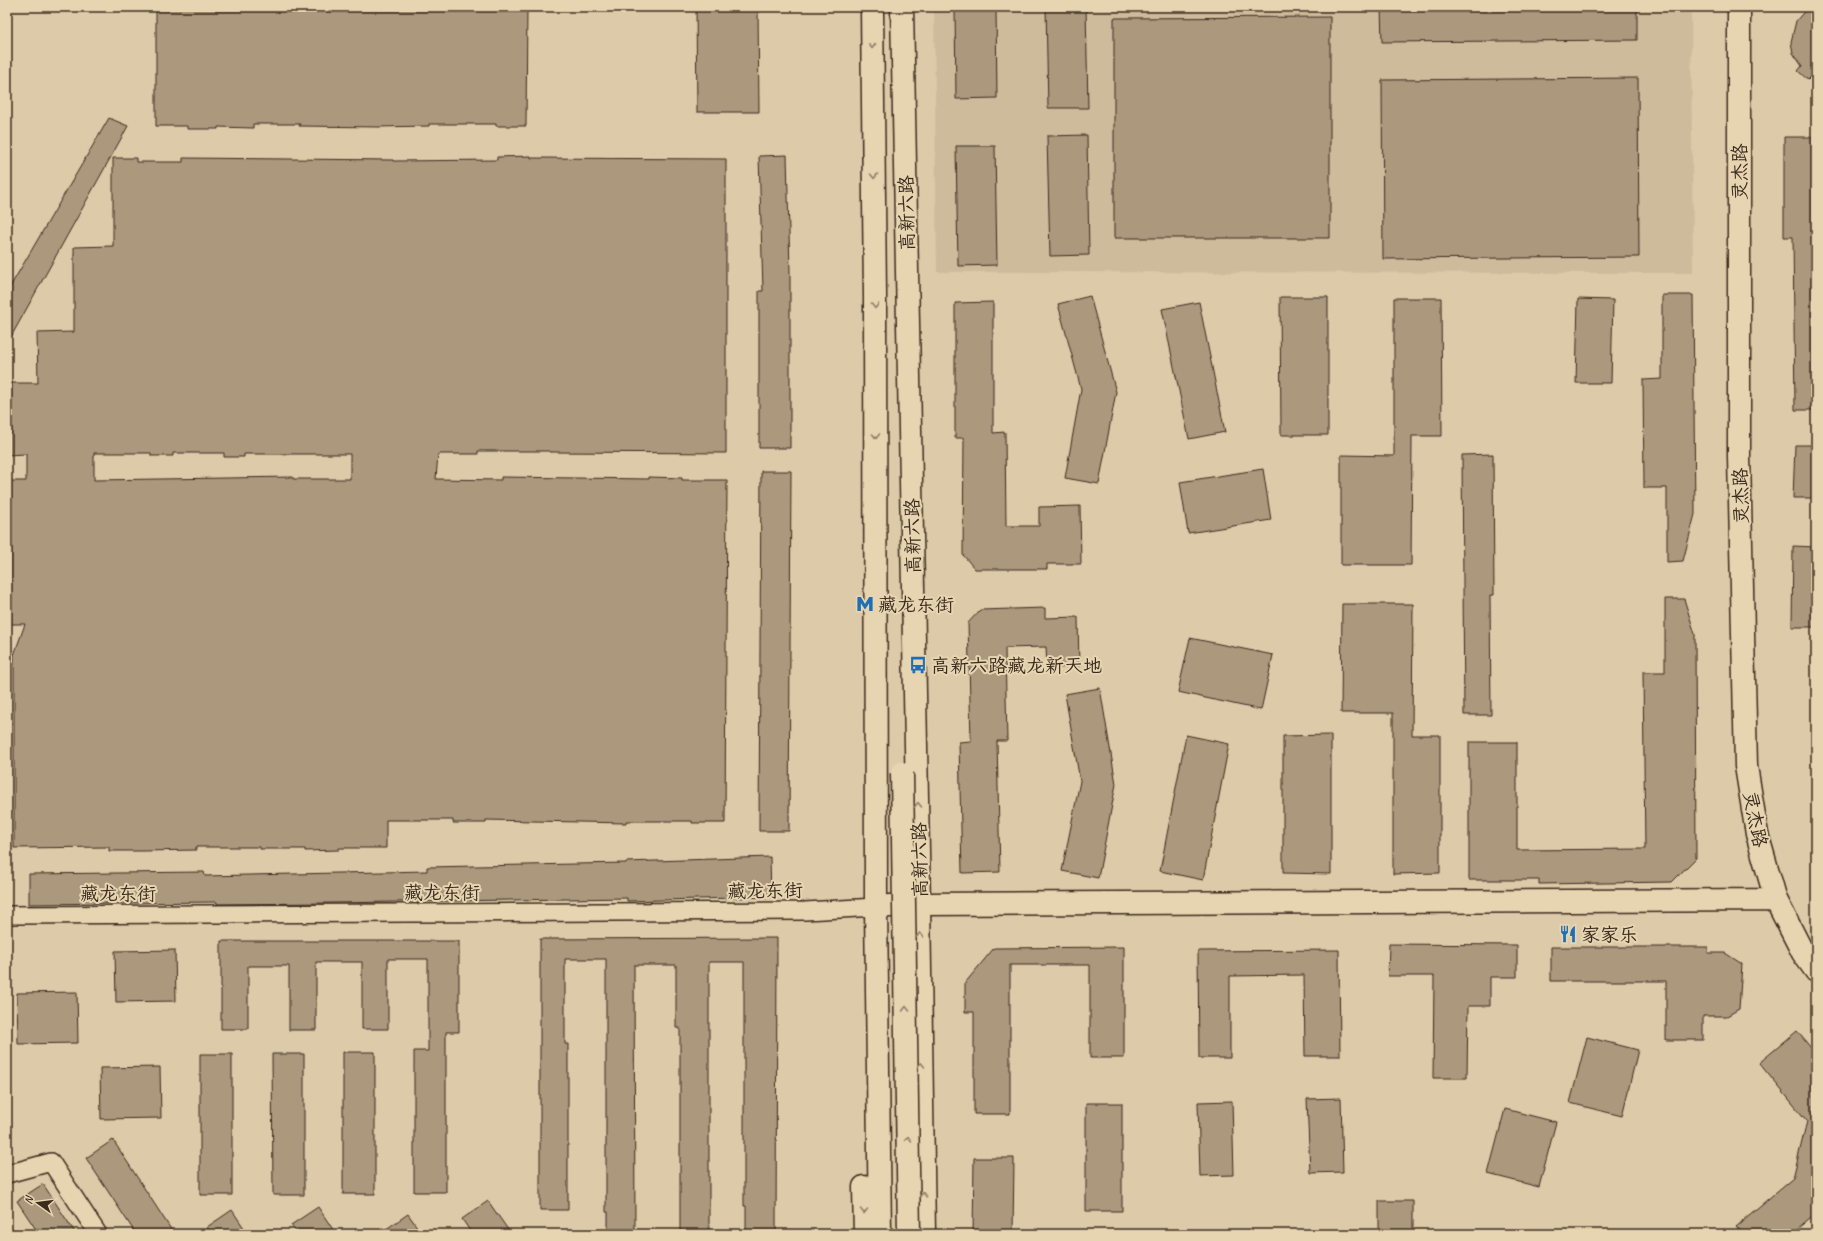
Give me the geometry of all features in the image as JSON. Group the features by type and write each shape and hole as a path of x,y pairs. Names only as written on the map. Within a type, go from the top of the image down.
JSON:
{"main road":[{"name":"高新六路","path":"872,7 875,295 876,907 880,1234"},
{"name":"高新六路","path":"902,7 920,904 924,1234"},
{"name":"灵杰路","path":"1739,7 1739,456 1746,766 1757,834 1776,900 1803,953 1816,971"},
{"path":"902,773 909,1234"},
{"path":"876,907 920,904 1776,900"},
{"path":"864,1187 864,1234"}],"street":[{"name":"藏龙东街","path":"7,915 797,911 876,907"},
{"path":"7,1174 51,1162 98,1234"}],"shaded area":[{"path":"934,7 1691,7 1693,273 937,272"}],"building":[{"path":"156,7 527,7 526,126 496,126 496,124 429,124 429,126 378,127 253,124 253,128 218,127 218,129 187,129 187,126 156,126"},
{"path":"696,7 758,7 759,112 697,112"},
{"path":"955,7 996,7 997,98 956,99"},
{"path":"1046,7 1086,7 1088,108 1048,108"},
{"path":"1381,7 1637,7 1637,40 1382,42"},
{"path":"1808,7 1816,7 1816,72 1808,80 1798,71 1802,66 1793,53 1791,42 1796,21"},
{"path":"1330,17 1330,238 1114,238 1114,18"},
{"path":"1638,78 1639,257 1383,259 1382,80"},
{"path":"109,118 128,126 7,344 7,292"},
{"path":"1087,135 1089,255 1050,256 1047,136"},
{"path":"1784,137 1816,137 1816,410 1795,410 1793,237 1784,237"},
{"path":"956,146 995,146 997,265 958,266"},
{"path":"787,155 790,271 790,448 759,448 759,291 763,291 759,156"},
{"path":"531,156 531,158 726,159 726,453 478,451 478,454 438,454 436,479 501,480 501,477 649,479 649,477 682,478 682,480 727,480 725,823 692,823 692,821 626,821 626,823 486,820 486,823 453,823 453,820 386,820 386,848 339,848 339,850 305,851 305,849 260,849 260,847 196,847 196,850 109,851 109,847 14,848 14,655 25,624 7,624 7,481 26,481 26,454 7,455 7,383 38,383 37,333 74,332 74,247 113,246 113,158 136,158 136,162 183,162 183,158 393,161 497,160 497,157","holes":["94,453 151,453 151,456 173,456 173,453 224,453 224,457 244,457 244,454 350,454 350,479 293,479 293,477 94,480"]},
{"path":"1662,295 1693,295 1695,514 1683,561 1667,562 1667,488 1644,488 1643,380 1662,379"},
{"path":"1090,296 1116,392 1099,484 1065,478 1081,389 1058,304"},
{"path":"1280,297 1328,297 1328,435 1281,435"},
{"path":"1394,298 1441,298 1442,436 1412,436 1411,565 1341,565 1341,455 1394,456"},
{"path":"1578,299 1613,300 1611,383 1576,383"},
{"path":"993,302 993,433 1005,432 1006,526 1039,526 1039,507 1080,506 1081,564 1047,564 1047,569 975,569 963,555 964,438 955,438 955,303"},
{"path":"1199,302 1225,432 1189,439 1162,309"},
{"path":"1795,445 1816,445 1815,498 1793,498"},
{"path":"1493,454 1494,595 1490,595 1491,715 1464,715 1462,455"},
{"path":"1263,469 1271,520 1188,533 1180,482"},
{"path":"761,471 791,471 789,831 759,831"},
{"path":"1793,546 1816,547 1816,627 1792,627"},
{"path":"1665,599 1684,599 1695,634 1696,858 1672,882 1539,884 1539,880 1469,880 1469,742 1517,742 1517,850 1645,849 1643,672 1665,672"},
{"path":"1342,604 1413,604 1412,735 1440,735 1440,873 1393,874 1393,713 1341,713"},
{"path":"1045,608 1045,618 1078,617 1079,667 1047,668 1046,647 1005,648 1007,741 997,741 1000,872 962,873 959,742 971,741 968,623 980,610"},
{"path":"1190,638 1273,655 1261,710 1178,692"},
{"path":"1100,688 1116,784 1098,878 1062,871 1080,781 1065,694"},
{"path":"1186,735 1229,744 1203,880 1160,871"},
{"path":"1331,735 1331,874 1283,873 1283,736"},
{"path":"770,857 771,897 627,901 627,898 335,903 217,904 217,902 29,904 29,874 204,872 205,876 427,871 427,867 626,863"},
{"path":"777,938 776,1234 746,1234 746,1206 744,1206 744,962 709,962 709,1234 680,1234 680,1028 676,1028 676,965 634,965 635,1234 608,1234 608,1212 606,1212 606,959 565,959 565,1044 568,1044 568,1210 540,1210 540,939"},
{"path":"221,941 459,941 459,1032 446,1032 446,1192 414,1192 414,1051 428,1051 428,959 388,959 388,1029 362,1029 362,962 316,962 316,1030 289,1030 289,966 248,966 248,1029 221,1029"},
{"path":"1389,944 1517,945 1517,977 1490,977 1490,1006 1468,1006 1467,1078 1433,1078 1434,976 1388,976"},
{"path":"1124,947 1124,1058 1090,1058 1090,965 1010,965 1010,1114 974,1114 974,1012 965,1012 965,983 994,948"},
{"path":"1551,947 1708,947 1708,953 1725,953 1742,964 1739,1009 1727,1016 1703,1016 1703,1040 1666,1040 1666,981 1551,981"},
{"path":"175,950 176,1001 116,1002 115,951"},
{"path":"1339,950 1340,1056 1305,1056 1304,975 1230,976 1230,1058 1199,1058 1198,951"},
{"path":"77,992 78,1043 18,1044 17,993"},
{"path":"1797,1031 1816,1054 1816,1213 1791,1234 1743,1234 1736,1226 1793,1178 1807,1121 1759,1063"},
{"path":"1587,1037 1638,1050 1622,1116 1570,1103"},
{"path":"343,1052 375,1052 375,1194 343,1194"},
{"path":"200,1054 232,1054 232,1195 200,1195"},
{"path":"272,1054 304,1054 304,1195 273,1195"},
{"path":"160,1067 161,1118 101,1119 100,1068"},
{"path":"1341,1098 1343,1172 1310,1173 1307,1099"},
{"path":"1232,1101 1234,1175 1200,1176 1198,1102"},
{"path":"1086,1103 1122,1103 1122,1211 1086,1211"},
{"path":"1505,1109 1556,1122 1539,1187 1488,1174"},
{"path":"113,1140 174,1234 136,1234 86,1158"},
{"path":"974,1158 1014,1158 1013,1234 973,1234"},
{"path":"43,1184 76,1234 39,1234 17,1201"},
{"path":"488,1201 511,1234 472,1234 462,1219"},
{"path":"1379,1201 1413,1201 1413,1234 1379,1234"},
{"path":"318,1207 336,1234 298,1234 291,1225"},
{"path":"232,1210 248,1234 211,1234 207,1227"},
{"path":"408,1214 422,1234 379,1234"}],"place":[{"name":"藏龙东街","path":"865,604"},
{"name":"高新六路藏龙新天地","path":"918,665"},
{"name":"家家乐","path":"1568,934"}]}
